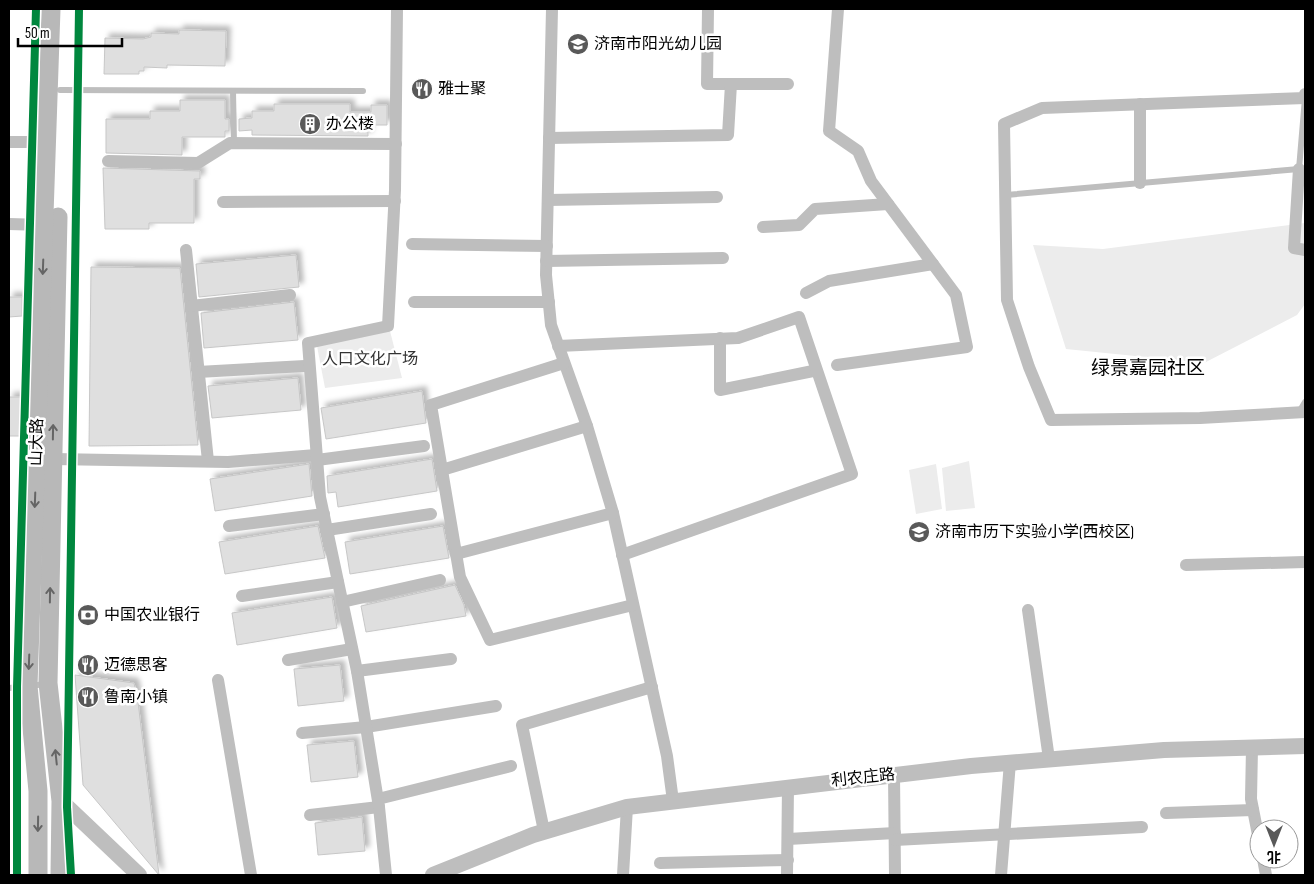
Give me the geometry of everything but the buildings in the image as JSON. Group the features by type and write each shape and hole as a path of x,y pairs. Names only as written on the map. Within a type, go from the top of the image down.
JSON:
{"main road":[{"name":"山大路","path":"38,875 38,791 28,686 51,9"},
{"name":"山大路","path":"60,875 61,801 48,684 62,9"}],"street":[{"path":"386,875 378,803 357,672 324,514 316,458 308,343 388,326 395,201 397,9"},
{"path":"552,9 546,246 551,325 587,426 613,513 667,756 673,801"},
{"path":"708,9 707,84 788,84"},
{"path":"837,365 967,347 956,295 871,181 858,151 829,131 838,9"},
{"path":"549,138 728,135 731,84"},
{"path":"1303,408 1200,418 1051,420 1029,367 1007,300 1004,124 1042,108 1305,98 1305,94"},
{"path":"1140,104 1140,183"},
{"path":"9,142 47,142"},
{"path":"108,161 198,163 230,143 396,144"},
{"path":"1299,169 1294,248 1305,250"},
{"path":"548,200 717,197"},
{"path":"223,202 395,201"},
{"path":"763,227 799,225 815,209 888,204"},
{"path":"9,224 44,224"},
{"path":"412,244 546,246"},
{"path":"186,250 208,462"},
{"path":"546,261 724,258"},
{"path":"806,293 829,280 933,264"},
{"path":"192,306 290,295"},
{"path":"414,302 549,302"},
{"path":"558,346 738,338 799,317 852,474 622,555"},
{"path":"720,338 720,390 813,371"},
{"path":"564,363 431,404 460,577 490,640 633,605"},
{"path":"198,372 305,366"},
{"path":"442,470 587,426"},
{"path":"53,459 208,462 316,458 424,446"},
{"path":"456,554 613,513"},
{"path":"229,526 324,514"},
{"path":"327,530 431,514"},
{"path":"1186,564 1305,562"},
{"path":"342,602 440,580"},
{"path":"242,596 338,582"},
{"path":"1028,610 1049,759"},
{"path":"288,660 352,649"},
{"path":"357,672 451,659"},
{"path":"218,680 252,875"},
{"path":"544,831 522,725 652,687"},
{"path":"302,733 366,728 496,706"},
{"name":"利农庄路","path":"433,875 544,831 627,807 788,786 1010,762 1164,750 1305,746"},
{"path":"1252,748 1255,819"},
{"path":"1001,875 1010,762"},
{"path":"310,815 378,803 511,766"},
{"path":"894,774 895,875"},
{"path":"788,786 788,875"},
{"path":"61,801 139,875"},
{"path":"623,875 627,807"},
{"path":"1166,814 1253,810"},
{"path":"788,839 1005,834 1142,827"},
{"path":"660,863 788,860"}],"lane":[{"path":"60,90 363,91"},
{"path":"232,91 234,143"},
{"path":"1006,195 1299,169 1305,98"},
{"path":"9,688 48,684"}],"green space":[{"path":"1305,223 1305,304 1297,315 1204,363 1066,349 1033,245 1103,249"},
{"name":"人口文化广场","path":"390,331 402,378 325,388 317,346"},
{"path":"969,461 975,508 946,511 942,468"},
{"path":"936,464 942,509 916,514 909,470"}],"cycle path":[{"path":"17,875 17,687 36,9"},
{"path":"71,875 67,807 79,9"}],"place":[{"name":"济南市阳光幼儿园","path":"578,44"},
{"name":"雅士聚","path":"422,89"},
{"name":"办公楼","path":"310,124"},
{"name":"济南市历下实验小学(西校区)","path":"919,532"},
{"name":"中国农业银行","path":"88,615"},
{"name":"迈德思客","path":"88,665"},
{"name":"鲁南小镇","path":"88,697"}],"district":[{"name":"绿景嘉园社区","path":"1148,368"}]}
